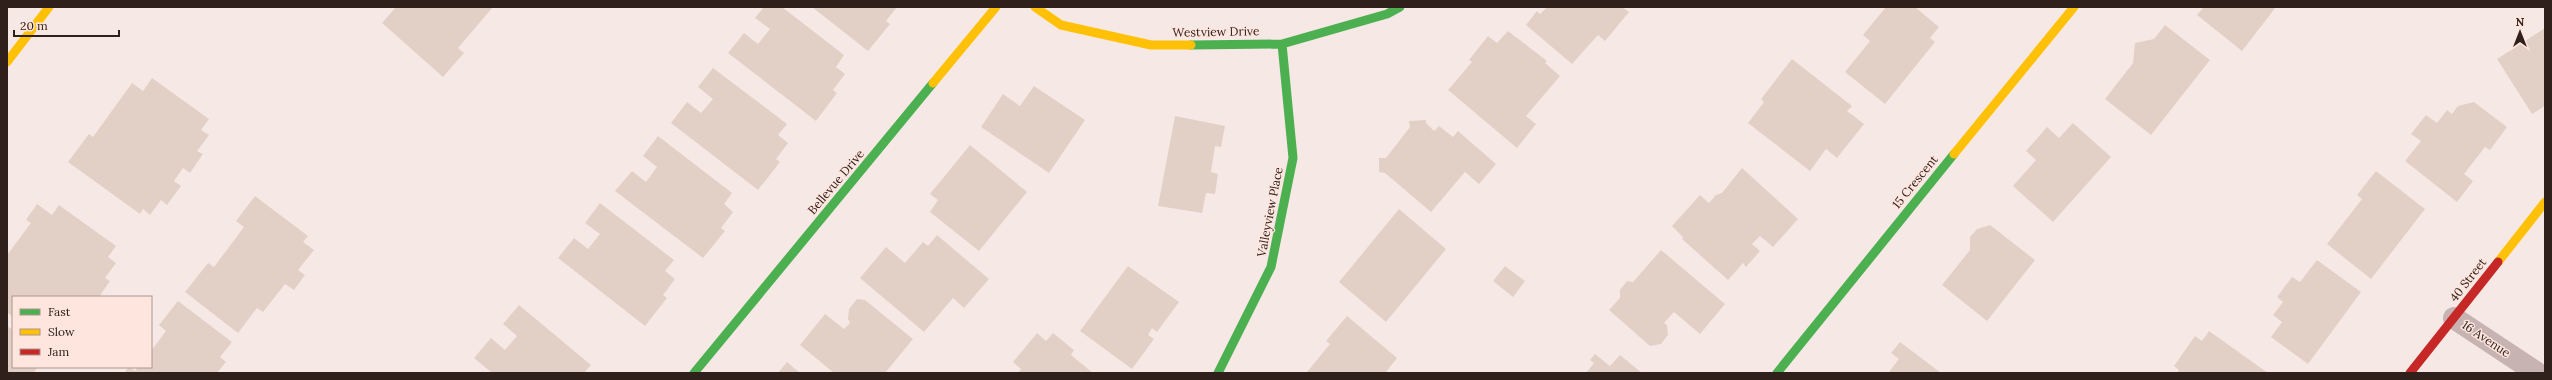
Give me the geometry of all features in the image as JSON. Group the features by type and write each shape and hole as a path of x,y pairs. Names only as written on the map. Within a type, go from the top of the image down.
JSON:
{"street":[{"path":"7,62 49,7"},
{"name":"Bellevue Drive","path":"694,373 996,7"},
{"name":"Westview Drive","path":"1035,7 1061,25 1150,45 1282,44 1388,14 1400,7"},
{"name":"15 Crescent","path":"1777,373 2074,7"},
{"name":"Valleyview Place","path":"1218,373 1271,267 1293,158 1282,44"},
{"name":"40 Street","path":"2410,373 2545,202"},
{"name":"16 Avenue","path":"2454,318 2537,373"}],"building":[{"path":"396,7 493,7 458,48 464,53 443,77 382,23"},
{"path":"764,7 782,7 844,55 836,67 845,74 833,90 837,93 816,121 728,53 744,33 758,44 770,29 755,18"},
{"path":"812,7 897,7 886,21 890,24 868,51"},
{"path":"1547,7 1622,7 1629,12 1605,41 1598,35 1572,64 1526,25 1537,11 1540,14"},
{"path":"1886,7 1915,7 1939,27 1930,38 1935,42 1885,104 1845,72 1870,41 1863,35"},
{"path":"2204,7 2276,7 2242,51 2197,15"},
{"path":"2165,25 2210,60 2151,135 2105,99 2133,63 2135,43 2154,39"},
{"path":"2545,28 2545,106 2532,114 2497,59"},
{"path":"1508,31 1547,61 1545,63 1560,76 1526,116 1536,124 1517,148 1448,90 1472,62 1469,60 1488,36 1497,43"},
{"path":"1792,59 1852,106 1847,111 1864,124 1837,158 1826,149 1810,171 1748,123 1764,102 1761,99"},
{"path":"713,68 787,124 778,135 788,143 776,159 780,162 758,190 671,123 687,102 701,113 713,99 698,87"},
{"path":"152,78 209,119 201,130 209,135 197,151 203,154 190,173 183,168 174,181 181,186 167,205 161,200 150,215 143,209 140,214 68,162 89,134 93,137 132,83 143,91"},
{"path":"1034,86 1085,120 1049,173 981,127 1003,94 1020,106"},
{"path":"2474,102 2507,127 2490,150 2485,147 2464,174 2473,181 2457,202 2405,161 2421,141 2411,134 2426,115 2437,123 2447,110 2452,114 2458,106"},
{"path":"1175,116 1225,126 1221,147 1215,146 1211,172 1218,174 1215,194 1206,193 1202,213 1158,206"},
{"path":"1426,120 1426,123 1434,131 1439,126 1453,137 1458,131 1496,164 1479,184 1465,172 1431,212 1385,173 1379,172 1379,158 1386,158 1410,127 1409,121"},
{"path":"2073,123 2111,157 2053,222 2013,186 2036,160 2026,151 2047,127 2059,138"},
{"path":"658,136 732,193 724,204 733,212 721,228 725,231 703,258 615,191 632,171 646,182 657,167 643,156"},
{"path":"970,145 1027,192 979,251 930,212 938,200 930,194"},
{"path":"1742,168 1798,219 1773,247 1760,236 1752,244 1760,251 1746,267 1743,263 1728,280 1682,239 1683,237 1672,226 1700,195 1709,203 1716,195 1722,193"},
{"path":"2376,171 2425,209 2371,279 2327,244 2362,199 2357,195"},
{"path":"255,196 308,236 303,242 314,250 298,270 305,275 294,290 285,284 263,312 257,308 238,333 185,292 208,263 214,267 244,227 236,221"},
{"path":"600,203 674,260 665,271 675,279 663,295 667,298 645,326 558,258 574,238 588,249 600,234 585,223"},
{"path":"37,204 52,215 59,205 116,246 108,257 116,263 105,278 110,281 100,296 12,296 12,316 7,312 7,255 31,223 26,220"},
{"path":"1399,209 1446,249 1386,322 1339,282"},
{"path":"1990,225 2035,260 1987,321 1942,285 1970,250 1970,237 1977,229"},
{"path":"937,235 989,279 964,308 953,298 924,332 860,278 886,247 905,263 923,242 928,246"},
{"path":"1661,250 1725,304 1700,334 1674,312 1664,323 1667,325 1668,335 1661,344 1650,346 1609,310 1620,298 1620,290 1627,281 1633,282"},
{"path":"2317,260 2361,292 2308,364 2271,337 2282,322 2273,315 2283,302 2277,297 2292,277 2300,282"},
{"path":"1128,266 1179,302 1157,332 1152,328 1148,335 1154,339 1132,369 1080,331"},
{"path":"1505,266 1525,281 1513,297 1493,281"},
{"path":"857,299 865,300 913,339 885,373 834,373 800,345 825,314 844,329 850,323 848,319 849,309"},
{"path":"178,301 232,342 220,357 226,362 217,373 124,373 128,368 135,371 137,368 152,368 152,350 166,331 159,325"},
{"path":"519,305 591,365 584,373 492,373 474,358 491,338 505,350 517,336 503,324"},
{"path":"1347,316 1397,358 1386,372 1388,373 1307,372 1330,344 1326,341"},
{"path":"7,326 12,329 12,368 37,368 33,373 7,373"},
{"path":"2209,331 2268,373 2177,373 2179,370 2174,366 2195,336 2202,341"},
{"path":"1037,333 1046,341 1053,333 1074,350 1071,355 1093,373 1018,373 1021,369 1013,362"},
{"path":"1900,342 1941,373 1888,373 1899,359 1891,353"},
{"path":"1595,354 1610,366 1620,355 1642,373 1586,373 1594,363 1590,360"},
{"path":"787,362 800,373 778,373"}],"traffic: fast":[{"path":"1191,45 1282,44 1387,14 1400,7"},
{"path":"1218,373 1271,267 1293,158 1282,44"},
{"path":"694,373 933,83"},
{"path":"1777,373 1954,154"}],"traffic: slow":[{"path":"7,62 49,7"},
{"path":"933,83 996,7"},
{"path":"1035,7 1061,25 1151,45 1191,45"},
{"path":"1954,154 2074,7"},
{"path":"2498,262 2545,202"}],"traffic: jam":[{"path":"2410,373 2498,262"}]}
